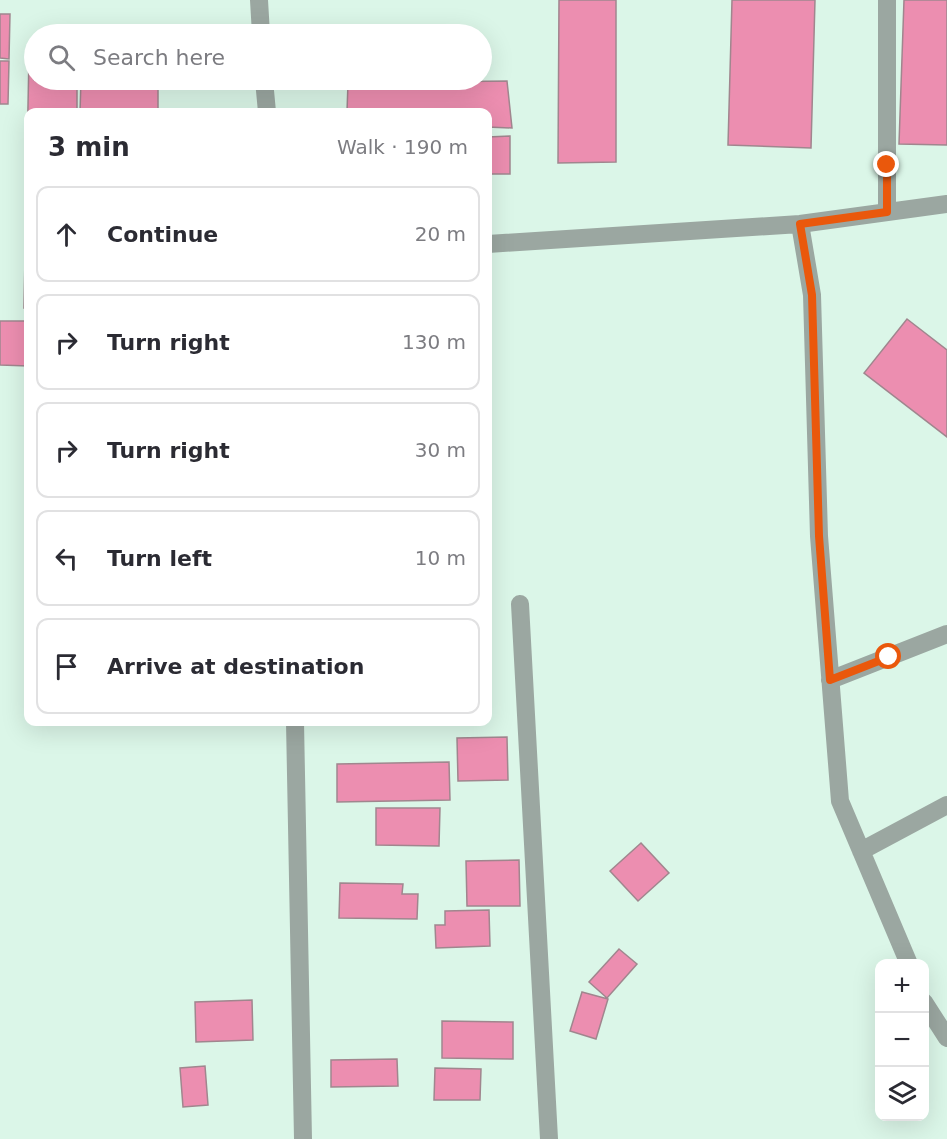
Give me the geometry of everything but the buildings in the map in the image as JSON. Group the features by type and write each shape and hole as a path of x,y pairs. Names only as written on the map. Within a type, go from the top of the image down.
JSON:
{"street":[{"path":"259,0 260,24"},
{"path":"887,0 887,212"},
{"path":"265,90 267,108"},
{"path":"492,244 800,224 947,204"},
{"path":"800,224 812,295 819,536 840,801 907,959"},
{"path":"520,604 549,1139"},
{"path":"830,680 947,634"},
{"path":"295,726 303,1139"},
{"path":"861,851 947,805"},
{"path":"929,1010 947,1038"}],"route":[{"path":"887,165 887,212 800,224 812,295 819,536 830,680 889,657"}]}
